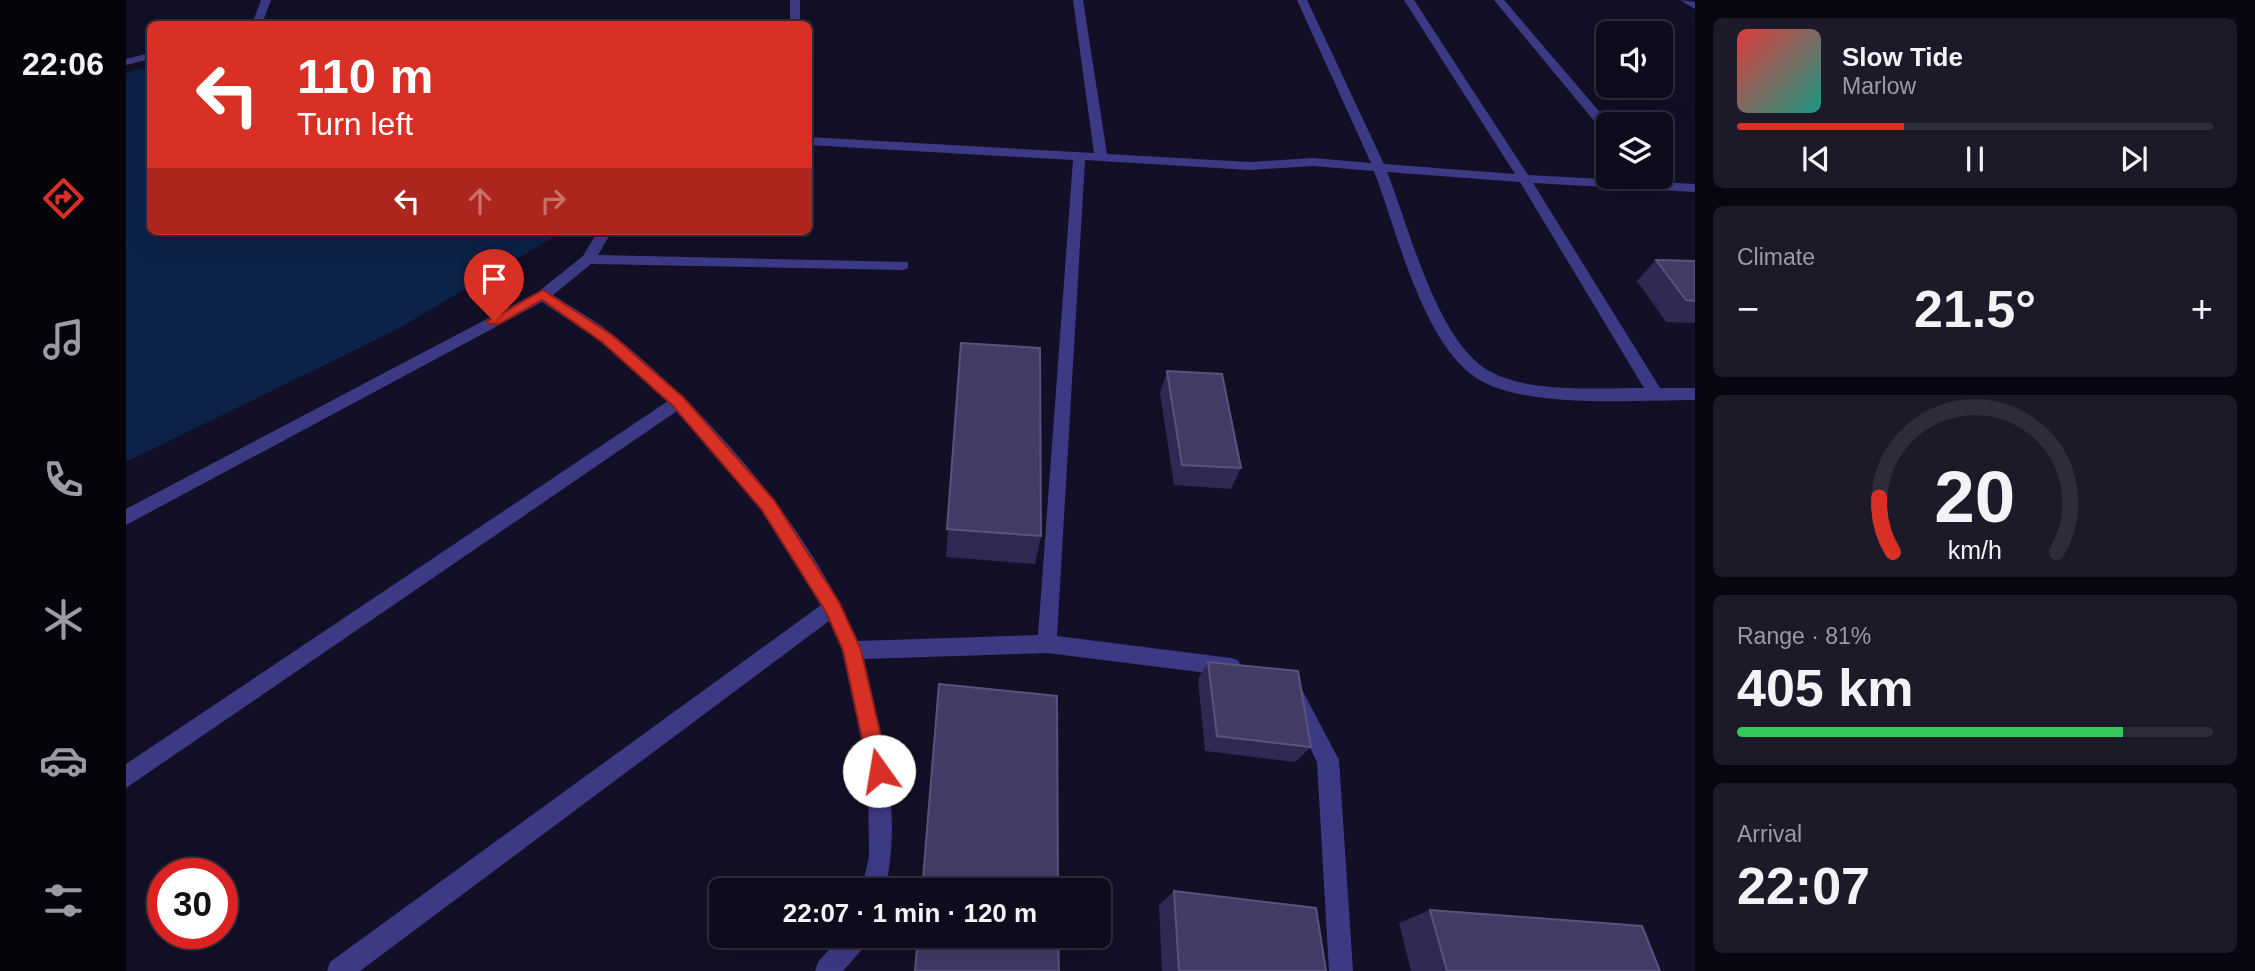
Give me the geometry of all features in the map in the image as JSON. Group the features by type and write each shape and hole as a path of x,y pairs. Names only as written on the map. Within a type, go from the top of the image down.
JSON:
{"street":[{"path":"258,21 266,0"},
{"path":"794,0 795,21"},
{"path":"1078,0 1101,159"},
{"path":"1302,0 1379,166 1436,318 1468,364 1485,376 1517,388 1695,394"},
{"path":"1409,0 1524,179 1655,393"},
{"path":"1499,0 1596,116"},
{"path":"1685,0 1695,6"},
{"path":"126,62 147,57"},
{"path":"812,141 1250,166 1313,162 1524,179 1596,180"},
{"path":"1047,644 1079,158"},
{"path":"1673,184 1695,188"},
{"path":"126,518 543,295 589,259 603,235"},
{"path":"589,259 903,265"},
{"path":"543,295 607,338 679,402 768,505 833,607 852,650 879,771 881,857 876,878"},
{"path":"126,777 679,402"},
{"path":"339,971 833,607"},
{"path":"852,650 1047,644 1227,666 1251,673"},
{"path":"1275,680 1287,683 1328,760 1340,971"},
{"path":"827,971 847,948"}],"water":[{"path":"147,67 147,235 557,235 396,330 126,462 126,73"}],"building":[{"path":"1656,260 1695,261 1695,301 1686,300"},
{"path":"961,343 1040,348 1041,536 947,529"},
{"path":"1167,371 1222,374 1241,468 1182,465"},
{"path":"1208,662 1298,671 1311,747 1217,736"},
{"path":"939,684 1057,696 1058,878 923,878"},
{"path":"1174,891 1316,908 1326,971 1179,971"},
{"path":"1430,910 1642,926 1660,971 1447,971"},
{"path":"917,948 1058,948 1059,971 915,971"}],"route":[{"path":"494,321 543,295 607,338 679,402 768,505 833,607 852,650 879,771"}]}
